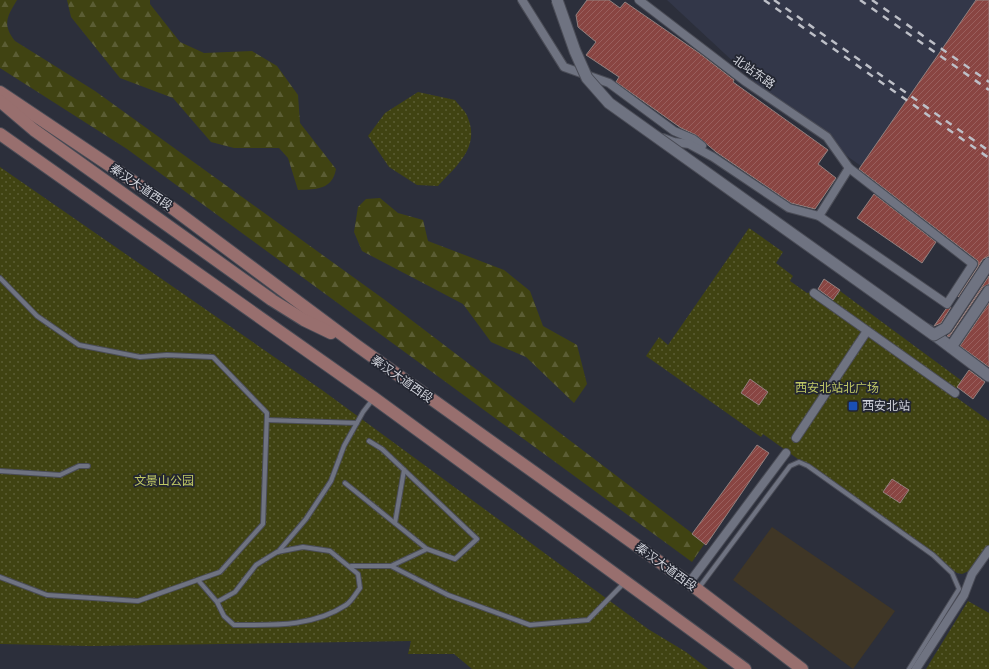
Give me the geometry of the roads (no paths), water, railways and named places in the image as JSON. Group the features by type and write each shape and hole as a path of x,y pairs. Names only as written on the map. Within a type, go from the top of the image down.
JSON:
{"main road":[{"path":"557,0 575,51 587,78 609,103 655,134 934,335 946,328 989,263"},
{"name":"秦汉大道西段","path":"0,92 164,202 356,345 693,586 802,669"},
{"path":"0,101 34,130 272,300 304,320 356,345"},
{"path":"0,134 374,398 745,669"},
{"path":"951,347 989,291"},
{"path":"913,320 989,376"}],"street":[{"path":"522,0 564,67 609,83 674,131 692,139 790,208"},
{"name":"北站东路","path":"639,0 652,12 746,82 827,137 849,168 973,264 947,304 819,216"},
{"path":"655,134 674,142 689,144 790,208 819,216 849,168"},
{"path":"814,293 955,392"},
{"path":"796,438 867,331"},
{"path":"693,586 786,453"},
{"path":"916,669 964,594 972,574 989,550"}],"lane":[{"path":"0,278 37,316 79,345 140,357 167,355 213,357 267,413 263,524 220,572 138,601 47,595 0,577"},
{"path":"218,602 235,592 256,565 278,552 306,519 331,480 344,446 374,398"},
{"path":"267,420 357,423"},
{"path":"345,483 427,549 455,559 477,539 382,449 369,441"},
{"path":"693,586 790,466 799,462 808,466 920,544 952,574 958,590 909,669"},
{"path":"0,472 60,475 79,466 88,466"},
{"path":"395,523 404,470"},
{"path":"198,580 218,602 224,616 234,625 292,624 329,613 347,604 360,588 358,574 330,551 303,547 278,552"},
{"path":"350,566 391,566 427,549"},
{"path":"391,566 448,595 530,625 588,620 625,581"}],"railway":[{"path":"764,0 989,158"},
{"path":"774,0 989,151"},
{"path":"860,0 989,90"},
{"path":"872,0 989,82"}],"place":[{"name":"西安北站","path":"853,406"}],"park label":[{"name":"西安北站北广场","path":"837,388"},
{"name":"文景山公园","path":"164,481"}]}
